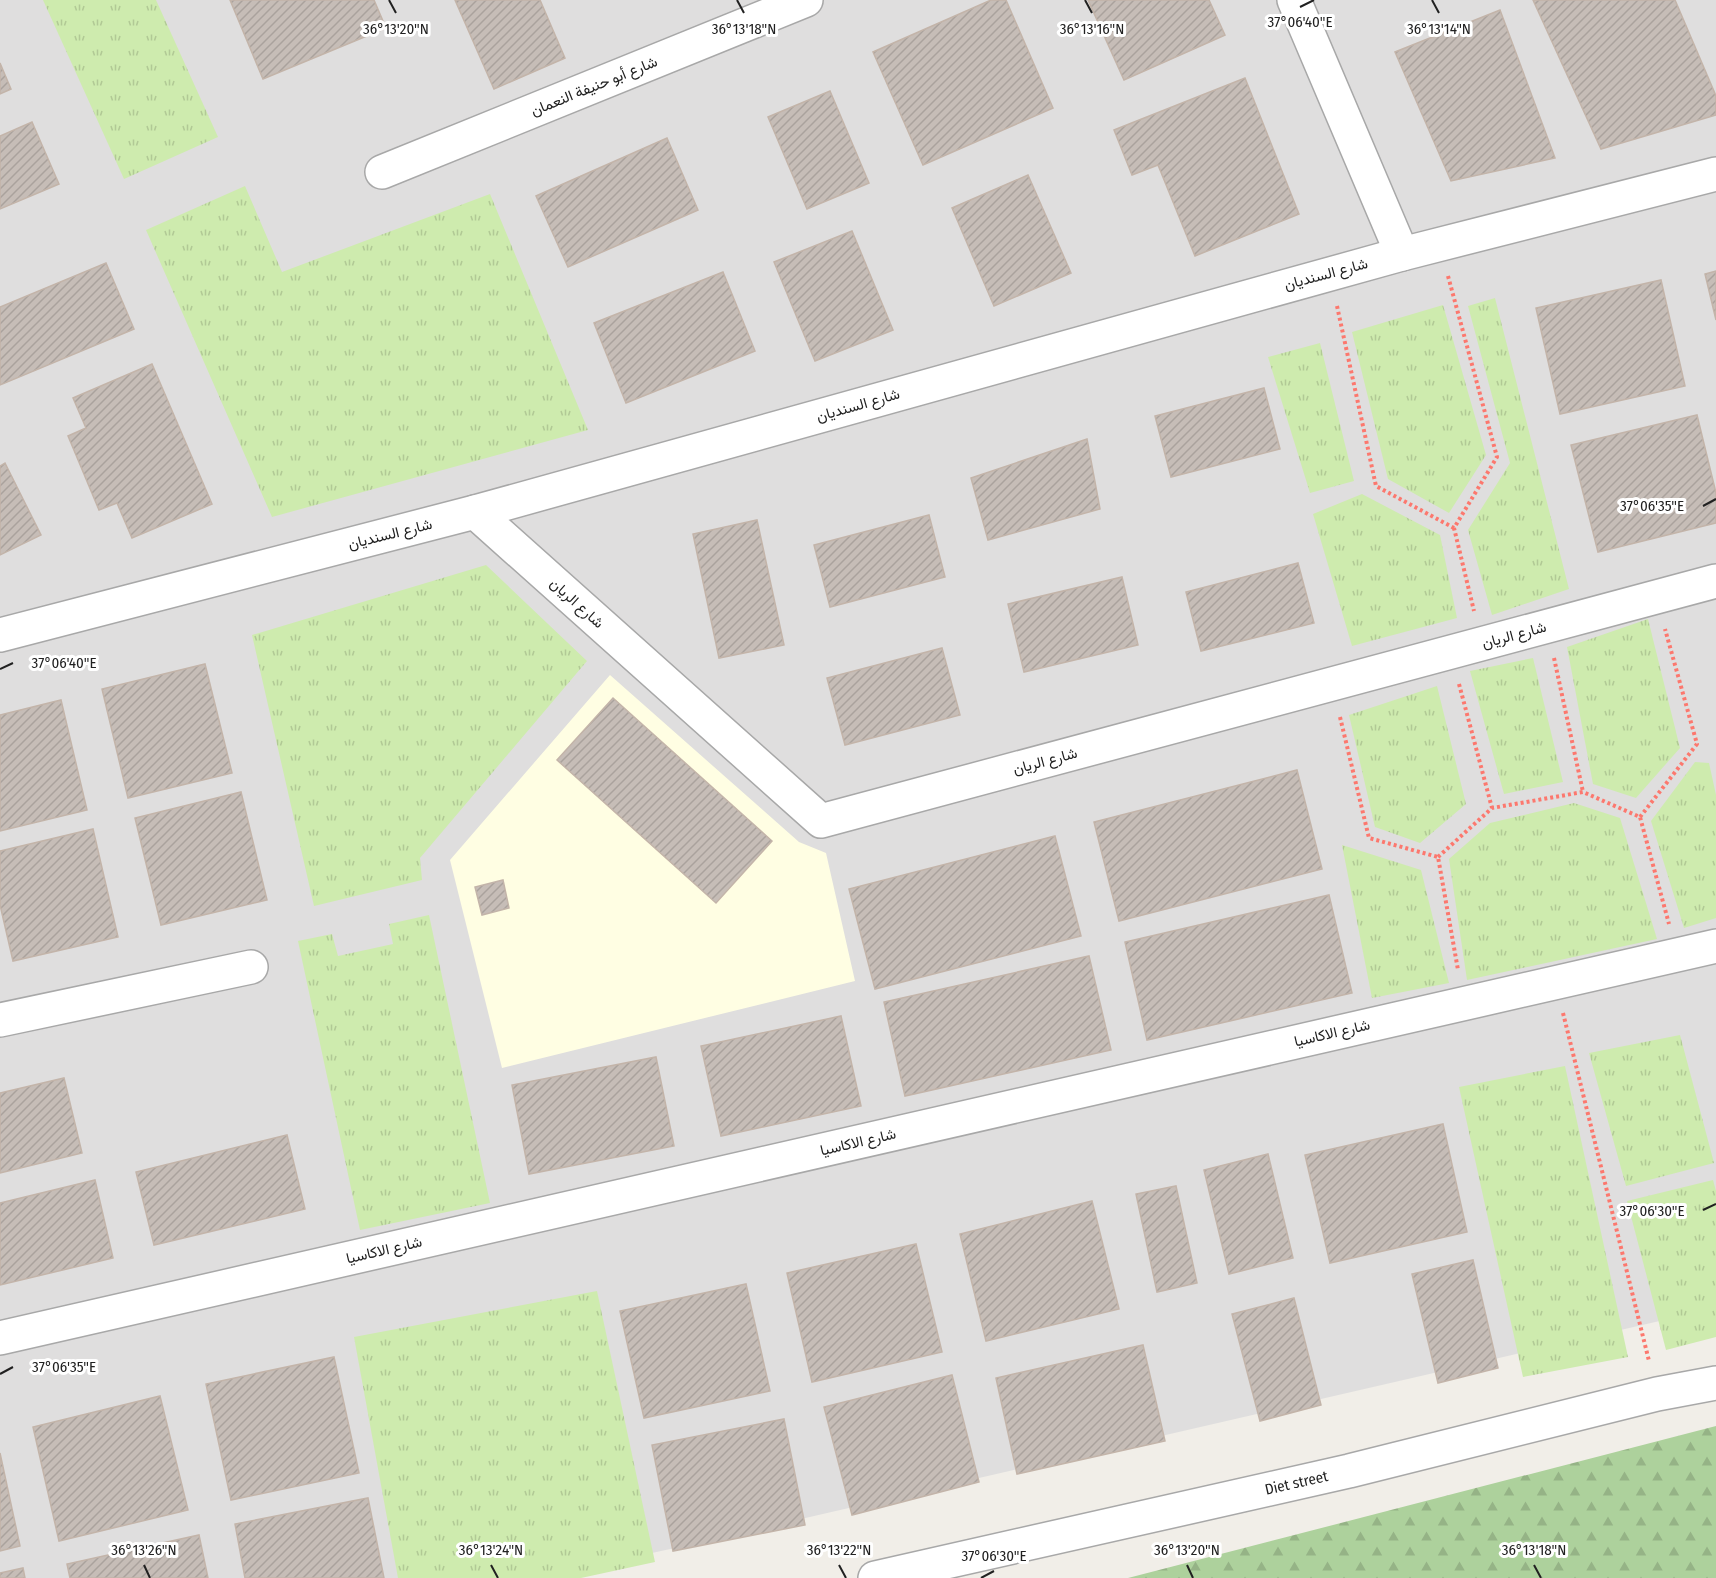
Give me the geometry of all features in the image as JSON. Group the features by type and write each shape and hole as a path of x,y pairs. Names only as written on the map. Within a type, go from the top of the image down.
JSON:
{"street":[{"name":"شارع أبو حنيفة النعمان","path":"382,172 806,0"},
{"path":"1294,0 1402,254"},
{"name":"شارع السنديان","path":"0,635 475,512 1330,273 1716,174"},
{"name":"شارع الريان","path":"475,512 822,821 1716,581"},
{"name":"شارع الاكاسيا","path":"0,1338 1716,946"},
{"path":"0,1020 251,967"},
{"name":"Diet street","path":"875,1578 1349,1471 1657,1394 1716,1383"}],"path":[{"path":"1439,244 1497,457 1454,528 1466,648 1492,808"},
{"path":"1330,273 1376,486 1454,528"},
{"path":"1640,817 1697,744 1656,597"},
{"path":"1546,626 1583,792"},
{"path":"1332,684 1369,838 1438,857"},
{"path":"1438,857 1492,808 1583,792 1640,817"},
{"path":"1640,817 1677,955"},
{"path":"1438,857 1463,1003"},
{"path":"1555,982 1657,1394"}],"shaded area":[{"path":"0,0 1716,0 1716,1308 537,1578 0,1578"},
{"path":"610,675 799,842 826,853 855,981 502,1068 450,860"}],"green space":[{"path":"43,0 156,0 218,137 124,179"},
{"path":"245,186 282,272 490,194 588,430 272,517 146,230"},
{"path":"1495,298 1569,589 1492,615 1468,530 1510,463 1468,306"},
{"path":"1443,305 1486,455 1449,513 1388,479 1352,332"},
{"path":"1320,343 1354,481 1310,493 1268,357"},
{"path":"1362,494 1440,535 1457,618 1352,646 1313,514"},
{"path":"486,565 587,661 420,858 422,880 314,906 252,635"},
{"path":"1648,619 1680,748 1636,798 1593,784 1567,647"},
{"path":"1533,658 1563,782 1504,794 1470,671"},
{"path":"1437,686 1466,804 1420,843 1375,827 1349,715"},
{"path":"1695,762 1709,763 1716,795 1716,918 1684,928 1651,821"},
{"path":"1574,803 1620,818 1657,939 1467,980 1449,859 1490,823"},
{"path":"1342,845 1421,870 1449,983 1372,998"},
{"path":"429,915 490,1203 360,1230 298,941 332,934 338,956 393,944 389,924"},
{"path":"1680,1035 1714,1163 1626,1186 1589,1053"},
{"path":"1565,1066 1628,1357 1523,1377 1459,1087"},
{"path":"1713,1180 1716,1191 1716,1337 1666,1350 1627,1201"},
{"path":"597,1291 655,1562 581,1578 398,1578 354,1337"},
{"path":"1716,1426 1716,1578 1128,1578"}],"building":[{"path":"230,0 374,0 386,28 263,79"},
{"path":"455,0 540,0 565,58 494,89"},
{"path":"991,0 1006,0 1053,108 923,165 873,52"},
{"path":"1088,0 1209,0 1225,35 1124,80"},
{"path":"1533,0 1675,0 1716,96 1716,115 1601,149"},
{"path":"1500,10 1555,158 1451,181 1395,52"},
{"path":"0,63 11,89 0,94"},
{"path":"1245,78 1299,214 1195,256 1158,165 1132,175 1114,130"},
{"path":"830,91 869,183 807,209 768,117"},
{"path":"32,122 59,184 0,209 0,136"},
{"path":"667,138 698,210 568,267 536,196"},
{"path":"1028,175 1071,273 994,306 952,208"},
{"path":"852,231 893,330 815,361 774,262"},
{"path":"106,263 134,329 0,385 0,307"},
{"path":"1716,271 1716,320 1705,274"},
{"path":"723,272 755,351 626,403 594,323"},
{"path":"1661,280 1685,386 1560,414 1536,308"},
{"path":"152,364 212,504 132,538 117,503 99,510 68,436 86,428 73,398"},
{"path":"1264,388 1280,449 1171,477 1155,416"},
{"path":"1697,415 1716,493 1716,523 1598,552 1571,445"},
{"path":"1087,439 1100,509 988,540 971,478"},
{"path":"5,463 41,535 0,555 0,466"},
{"path":"929,515 945,577 830,607 814,545"},
{"path":"757,520 784,645 719,658 693,534"},
{"path":"1298,563 1314,623 1201,651 1186,592"},
{"path":"1122,577 1138,645 1024,672 1008,604"},
{"path":"942,648 960,715 845,745 827,678"},
{"path":"205,664 232,773 128,798 102,689"},
{"path":"613,698 772,841 716,903 557,760"},
{"path":"61,700 87,810 0,831 0,715"},
{"path":"1297,770 1322,869 1119,921 1094,822"},
{"path":"241,792 267,900 161,925 135,818"},
{"path":"93,829 118,937 13,961 0,905 0,851"},
{"path":"1055,836 1081,936 875,989 849,889"},
{"path":"503,880 509,908 482,915 475,887"},
{"path":"1329,895 1352,993 1147,1040 1125,942"},
{"path":"1089,956 1111,1050 905,1096 884,1002"},
{"path":"841,1016 861,1106 721,1136 701,1046"},
{"path":"656,1057 674,1146 529,1174 512,1085"},
{"path":"64,1078 82,1153 0,1173 0,1093"},
{"path":"1443,1124 1467,1232 1330,1263 1305,1155"},
{"path":"287,1135 305,1209 154,1245 136,1172"},
{"path":"1268,1154 1293,1258 1229,1274 1204,1170"},
{"path":"95,1180 113,1258 0,1285 0,1203"},
{"path":"1176,1186 1197,1283 1157,1292 1136,1194"},
{"path":"1092,1201 1119,1309 986,1341 960,1234"},
{"path":"916,1244 942,1352 812,1382 787,1273"},
{"path":"1473,1260 1498,1368 1438,1383 1412,1274"},
{"path":"746,1284 770,1391 644,1418 620,1311"},
{"path":"1294,1298 1321,1405 1260,1421 1232,1314"},
{"path":"1143,1345 1165,1441 1017,1474 996,1378"},
{"path":"334,1357 359,1473 231,1500 206,1384"},
{"path":"952,1375 979,1482 852,1515 824,1407"},
{"path":"160,1396 188,1510 59,1541 33,1427"},
{"path":"784,1419 805,1525 673,1551 652,1445"},
{"path":"0,1453 20,1546 0,1551"},
{"path":"368,1498 384,1578 245,1578 235,1524"},
{"path":"199,1535 208,1578 70,1578 67,1564"},
{"path":"23,1568 25,1578 0,1578 0,1573"}]}
